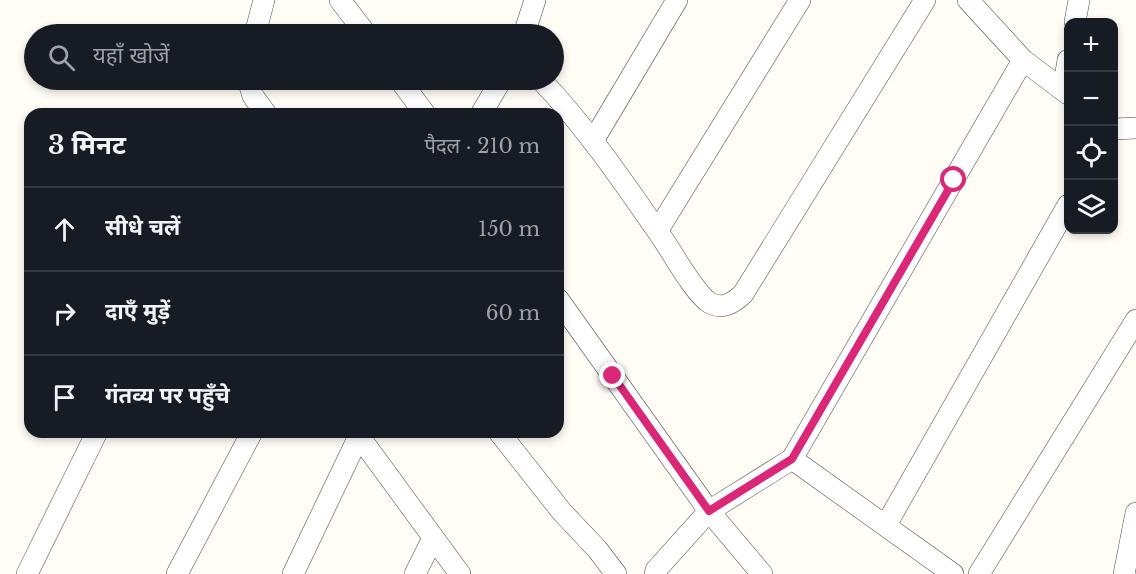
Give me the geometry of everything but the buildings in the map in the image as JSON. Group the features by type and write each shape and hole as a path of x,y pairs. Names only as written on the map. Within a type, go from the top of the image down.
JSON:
{"street":[{"path":"258,24 264,0"},
{"path":"340,0 358,24"},
{"path":"527,24 535,0"},
{"path":"593,141 677,0"},
{"path":"658,230 800,0"},
{"path":"550,90 593,141 658,230 699,293 709,302 721,307 733,303 742,294 925,0"},
{"path":"968,0 1023,60 1064,91"},
{"path":"1076,18 1079,0"},
{"path":"657,573 709,511 792,459 1023,60"},
{"path":"251,90 262,108"},
{"path":"407,90 421,108"},
{"path":"485,108 495,90"},
{"path":"1118,129 1136,129"},
{"path":"886,525 1064,212"},
{"path":"564,306 709,511 762,574"},
{"path":"979,574 1136,320"},
{"path":"27,574 94,438"},
{"path":"177,574 249,438"},
{"path":"293,574 356,438"},
{"path":"361,438 460,574"},
{"path":"505,438 562,512 597,549 616,574"},
{"path":"792,459 953,574"},
{"path":"1124,574 1136,513"},
{"path":"415,574 433,538"}],"route":[{"path":"613,376 709,511 792,459 954,180"}]}
